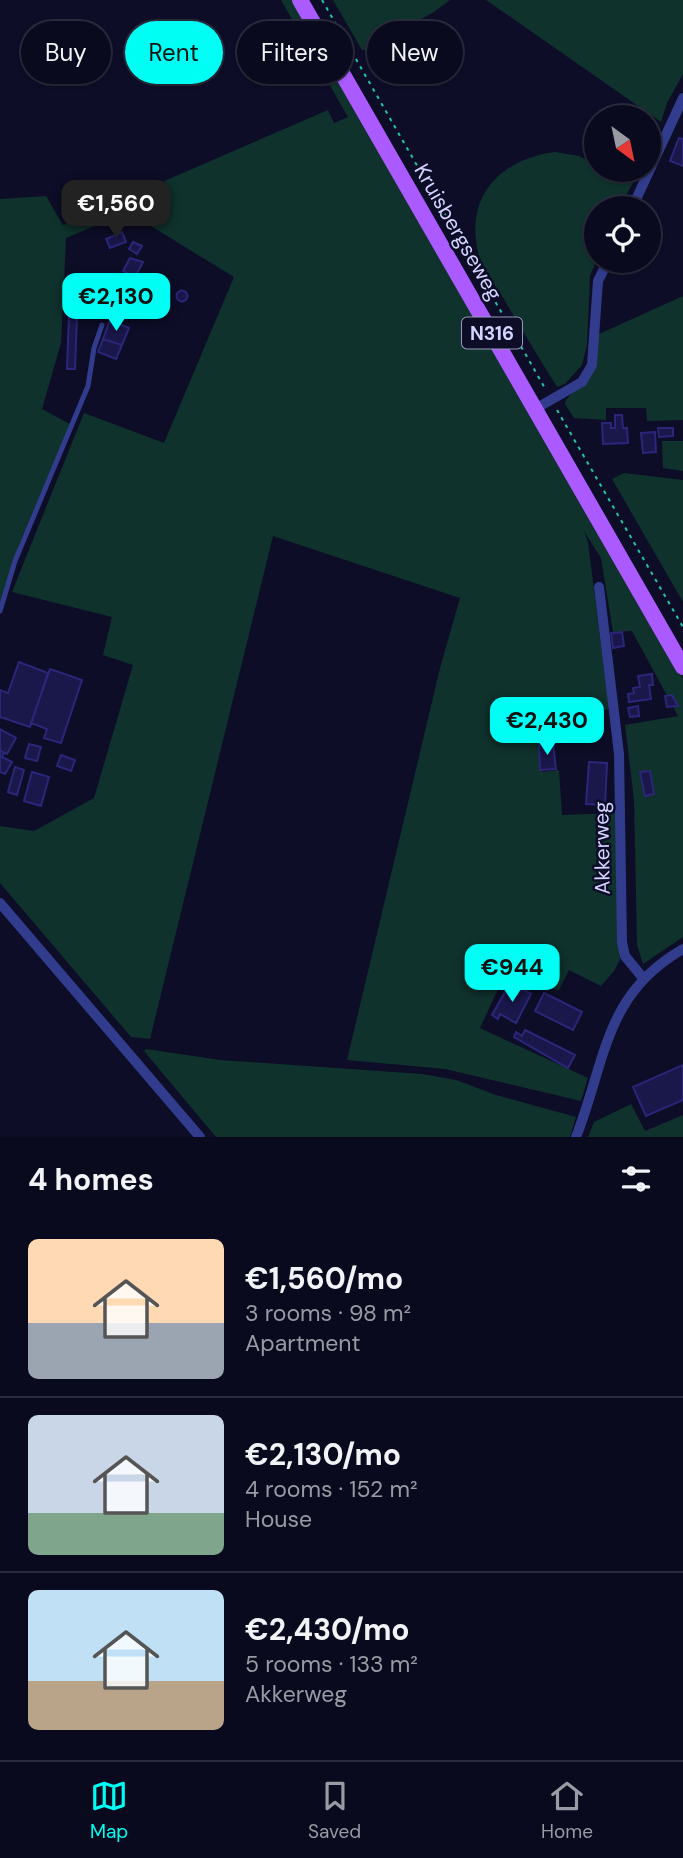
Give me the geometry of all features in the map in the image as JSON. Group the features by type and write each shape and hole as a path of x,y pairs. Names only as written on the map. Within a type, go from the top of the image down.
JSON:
{"main road":[{"name":"Kruisbergseweg","path":"300,0 683,667"}],"street":[{"path":"638,196 683,98"},
{"path":"535,409 582,382 592,365 598,281 602,273"},
{"name":"Akkerweg","path":"598,587 619,754 622,942 625,956 643,978"},
{"path":"0,903 200,1137"},
{"path":"576,1137 618,1013 643,978 683,949"}],"lane":[{"path":"0,611 15,561 88,386 94,348 102,325"}],"path":[{"name":"Kruisbergseweg","path":"322,0 683,627"}],"green space":[{"path":"281,0 292,0 304,21 293,21"},
{"path":"333,0 450,0 418,21 367,21 365,50 362,50 353,34 353,21 345,21"},
{"path":"486,0 683,0 683,74 667,103 662,119 662,105 637,105"},
{"path":"329,84 340,84 683,678 683,937 643,964 637,945 634,800 625,725 678,716 632,631 613,632 601,558 584,531 588,542 609,709 536,724 543,772 559,770 562,815 620,813 620,960 601,986 569,970 559,990 545,987 483,950 471,971 499,987 480,1028 588,1078 581,1101 445,1069 347,1060 440,668 460,598 273,536 150,1039 131,1037 0,883 0,826 34,831 94,798 133,665 103,655 112,617 12,592 84,413 164,443 234,277 128,212 66,238 61,343 42,409 70,424 20,542 0,605 0,199 46,196 63,225 328,110 334,123 348,117"},
{"path":"555,152 584,158 584,182 633,182 626,196 584,196 584,273 591,273 587,345 582,365 565,384 557,387 486,270 478,252 475,232 482,197 491,183 518,163"},
{"path":"683,296 683,420 647,421 646,408 606,408 606,420 574,418 565,404 566,400 589,370 599,334"},
{"path":"662,441 683,441 683,471 663,468"},
{"path":"624,473 683,480 683,602 612,479"},
{"path":"146,1049 220,1060 422,1074 456,1080 496,1095 576,1117 570,1137 216,1137 144,1051"},
{"path":"631,1104 645,1131 683,1115 683,1137 588,1137 594,1122"}],"building":[{"path":"679,138 683,139 683,166 670,161"},
{"path":"122,232 126,242 110,248 106,239"},
{"path":"133,242 142,246 137,254 129,249"},
{"path":"130,258 143,262 135,277 123,271"},
{"path":"104,283 111,285 107,299 100,297"},
{"path":"182,290 188,296 182,302 176,296"},
{"path":"128,299 137,303 134,310 125,306"},
{"path":"69,315 77,315 75,369 67,369"},
{"path":"110,320 129,328 122,345 103,339"},
{"path":"103,339 122,345 116,359 98,352"},
{"path":"615,415 622,415 623,428 627,428 628,443 603,444 602,423 611,423 611,428 615,428"},
{"path":"658,428 673,428 673,436 659,437"},
{"path":"655,432 656,452 643,453 641,433"},
{"path":"622,632 624,646 613,648 611,633"},
{"path":"19,662 48,673 30,727 0,717 0,690 8,693"},
{"path":"50,669 82,680 61,743 44,738 47,729 31,723"},
{"path":"652,674 653,685 649,685 651,699 629,702 628,694 634,693 633,688 640,687 638,676"},
{"path":"672,695 678,706 667,707 665,696"},
{"path":"638,706 639,716 630,717 628,708"},
{"path":"563,720 564,732 555,733 554,721"},
{"path":"0,729 16,738 7,754 0,750"},
{"path":"553,743 556,769 540,770 539,744"},
{"path":"29,744 41,747 37,761 25,758"},
{"path":"0,750 4,753 2,757 12,762 5,774 0,772"},
{"path":"61,755 75,760 71,771 57,766"},
{"path":"589,762 607,763 605,805 586,804"},
{"path":"15,767 24,770 17,795 8,792"},
{"path":"650,771 654,794 645,796 640,772"},
{"path":"32,772 49,777 41,806 24,801"},
{"path":"514,984 531,994 516,1023 500,1014 498,1019 492,1015 505,992 509,993"},
{"path":"544,993 582,1012 573,1030 535,1011"},
{"path":"525,1030 575,1055 568,1068 514,1037 516,1032 522,1036"},
{"path":"683,1065 683,1100 646,1116 633,1087"}]}
